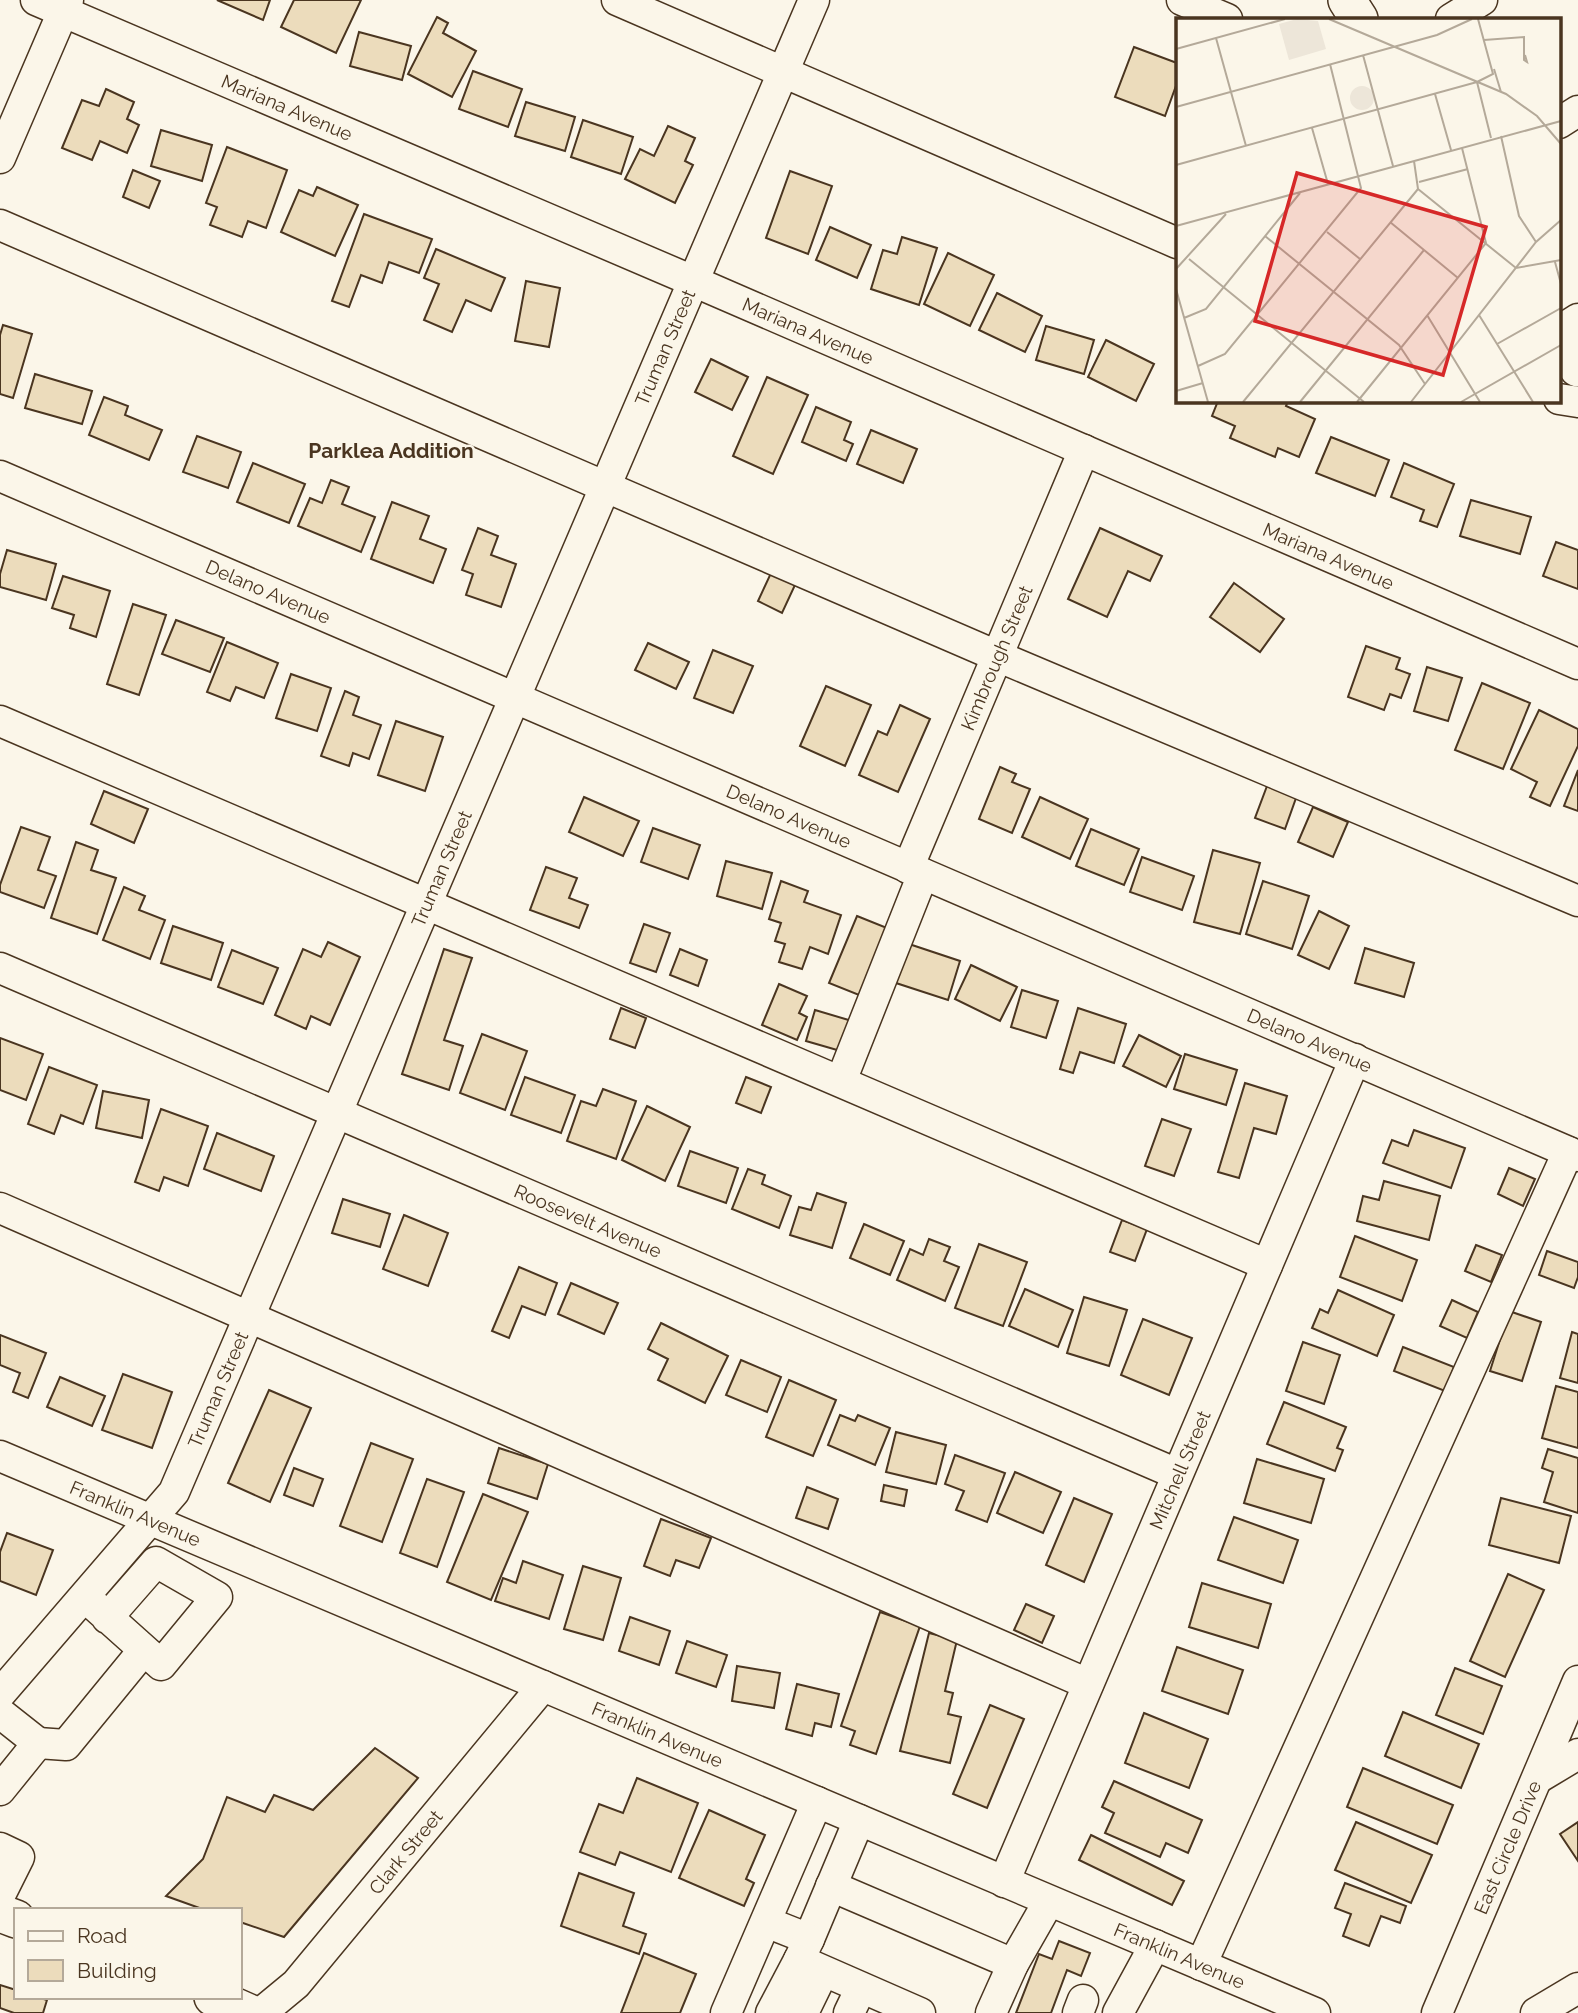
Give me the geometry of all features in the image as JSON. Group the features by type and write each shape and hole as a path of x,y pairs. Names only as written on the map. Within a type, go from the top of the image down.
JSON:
{"main road":[{"path":"1347,0 1358,18"},
{"path":"1560,339 1578,368"},
{"path":"218,1999 249,2013"}],"street":[{"path":"617,0 1176,243"},
{"name":"Truman Street","path":"0,1694 174,1492 814,0"},
{"path":"1182,0 1225,18"},
{"path":"1453,18 1482,0"},
{"path":"0,158 55,4"},
{"name":"Mariana Avenue","path":"55,4 1578,664"},
{"path":"1560,122 1578,111"},
{"path":"0,225 997,656 1578,901"},
{"path":"1560,330 1578,319"},
{"path":"1560,399 1578,402"},
{"name":"Kimbrough Street","path":"841,1081 915,871 997,656 1084,450"},
{"name":"Delano Avenue","path":"0,476 1573,1154"},
{"path":"0,721 1267,1265"},
{"name":"Roosevelt Avenue","path":"0,968 1177,1474"},
{"name":"Mitchell Street","path":"1004,1882 1355,1059"},
{"path":"1201,1965 1573,1154"},
{"path":"0,1208 1088,1684"},
{"name":"Franklin Avenue","path":"0,1456 1315,2013"},
{"path":"85,1597 107,1618 143,1651 161,1665 217,1597 156,1563 107,1618"},
{"path":"0,1713 38,1743 66,1745 143,1651"},
{"name":"East Circle Drive","path":"1437,2013 1578,1681"},
{"name":"Clark Street","path":"261,2013 296,1984 543,1686"},
{"path":"0,1790 38,1743"},
{"path":"1538,1778 1578,1754"},
{"path":"726,2013 817,1802"},
{"path":"803,2013 810,1957 831,1886 859,1820"},
{"path":"0,1848 19,1857 0,1895"},
{"path":"831,1886 1013,1964"},
{"path":"991,2013 1013,1964 1049,1901"},
{"path":"766,1922 810,1957 855,2000 902,2009"},
{"path":"1132,2011 1155,1945"},
{"path":"771,2013 810,1957"},
{"path":"1536,2013 1578,1988"}],"building":[{"path":"217,0 270,0 263,20"},
{"path":"294,0 361,0 336,53 281,27"},
{"path":"437,17 448,23 443,33 476,51 452,97 408,74"},
{"path":"359,32 411,46 402,80 350,66"},
{"path":"1134,47 1176,63 1176,86 1165,116 1115,97"},
{"path":"473,71 522,89 508,127 459,109"},
{"path":"106,89 134,102 127,119 139,125 127,153 100,141 92,160 62,148 82,100 99,106"},
{"path":"526,102 575,117 565,151 515,136"},
{"path":"583,120 633,137 621,174 571,157"},
{"path":"668,126 695,138 685,161 693,165 675,203 625,179 640,149 654,156"},
{"path":"161,130 212,145 202,181 151,166"},
{"path":"227,147 287,170 266,228 248,221 242,237 210,225 217,207 206,203"},
{"path":"133,170 160,181 149,208 123,197"},
{"path":"790,171 832,186 808,254 766,238"},
{"path":"317,187 358,205 335,256 281,232 299,190 313,196"},
{"path":"364,214 432,239 419,273 389,262 382,283 361,275 349,307 332,301"},
{"path":"830,227 871,245 857,278 816,260"},
{"path":"902,237 937,248 919,305 871,289 883,250 897,254"},
{"path":"436,249 505,278 491,311 466,300 452,332 424,320 439,284 424,278"},
{"path":"948,253 994,275 970,326 924,304"},
{"path":"526,281 560,288 549,347 515,341"},
{"path":"997,293 1042,316 1025,352 979,330"},
{"path":"3,325 32,334 13,398 0,394 0,335"},
{"path":"1046,326 1094,340 1084,374 1036,360"},
{"path":"1106,340 1154,364 1136,401 1088,377"},
{"path":"711,359 748,377 732,410 695,392"},
{"path":"35,374 92,391 82,424 25,408"},
{"path":"767,377 808,395 773,474 733,456"},
{"path":"104,397 128,406 125,415 162,430 149,460 89,435"},
{"path":"1218,402 1288,402 1286,406 1315,419 1299,457 1278,448 1275,457 1230,438 1235,426 1212,416"},
{"path":"816,407 851,422 844,440 853,444 846,461 802,442"},
{"path":"871,430 917,449 903,483 857,464"},
{"path":"197,436 241,452 228,488 183,472"},
{"path":"1331,437 1389,460 1375,496 1316,473"},
{"path":"253,463 305,484 289,523 237,502"},
{"path":"1404,463 1454,484 1437,527 1420,521 1424,510 1391,497"},
{"path":"331,480 349,487 342,504 375,517 361,552 298,526 310,498 322,503"},
{"path":"1471,500 1531,517 1520,554 1460,536"},
{"path":"392,502 429,516 420,539 446,549 433,583 371,559"},
{"path":"478,528 498,536 491,555 516,564 501,607 466,595 473,574 462,570"},
{"path":"1100,528 1162,556 1150,581 1128,571 1107,617 1068,599"},
{"path":"1556,542 1578,550 1578,589 1543,576"},
{"path":"7,550 56,564 46,600 0,587 0,574"},
{"path":"771,573 795,585 782,613 758,601"},
{"path":"63,576 110,591 96,637 70,628 74,615 52,608"},
{"path":"1234,583 1284,619 1260,652 1210,617"},
{"path":"133,604 166,615 139,695 107,684"},
{"path":"176,620 224,638 210,672 162,654"},
{"path":"227,642 278,663 264,698 236,687 230,701 207,692"},
{"path":"648,643 689,662 676,689 635,670"},
{"path":"1366,646 1400,658 1396,669 1410,674 1401,698 1390,694 1384,710 1348,697"},
{"path":"713,650 753,666 733,713 694,698"},
{"path":"1427,667 1462,678 1448,721 1414,711"},
{"path":"291,674 331,688 317,731 276,718"},
{"path":"1482,683 1530,703 1503,769 1455,750"},
{"path":"826,686 871,705 845,766 800,746"},
{"path":"345,691 359,697 353,715 381,725 369,759 353,753 349,766 321,756"},
{"path":"900,705 930,719 898,792 859,775 878,731 887,735"},
{"path":"1539,710 1578,729 1578,746 1550,806 1530,797 1537,782 1511,769"},
{"path":"396,721 443,737 425,791 378,775"},
{"path":"1000,767 1016,774 1012,782 1030,789 1012,833 979,819"},
{"path":"1578,770 1578,811 1564,806"},
{"path":"1267,786 1296,798 1285,829 1255,818"},
{"path":"104,791 148,809 134,843 91,824"},
{"path":"584,797 639,821 623,856 569,832"},
{"path":"1040,797 1088,819 1070,859 1022,837"},
{"path":"1313,807 1348,822 1333,857 1298,842"},
{"path":"21,827 50,837 38,870 56,876 44,908 0,892 0,885"},
{"path":"653,828 700,845 688,879 641,862"},
{"path":"1091,829 1139,849 1124,885 1076,866"},
{"path":"76,842 98,850 91,870 116,878 97,934 51,918"},
{"path":"1213,850 1260,863 1240,934 1194,922"},
{"path":"1142,857 1194,876 1182,910 1130,892"},
{"path":"726,861 772,873 762,909 717,896"},
{"path":"546,867 577,878 569,898 588,905 579,928 530,910"},
{"path":"781,881 808,891 804,902 841,915 828,954 810,947 802,969 779,962 785,944 775,941 781,923 769,919"},
{"path":"1263,881 1309,896 1292,949 1246,934"},
{"path":"124,887 145,896 139,910 165,920 150,959 103,940"},
{"path":"1319,911 1349,926 1329,969 1298,955"},
{"path":"857,916 892,930 864,997 829,983"},
{"path":"644,924 670,933 656,972 630,963"},
{"path":"173,926 223,943 211,980 161,963"},
{"path":"328,942 360,957 330,1025 311,1016 306,1029 275,1015 303,949 321,957"},
{"path":"909,944 960,961 948,1000 896,983"},
{"path":"1365,948 1414,963 1404,997 1355,983"},
{"path":"444,949 472,958 444,1040 463,1046 449,1090 402,1074"},
{"path":"680,949 707,960 698,986 670,975"},
{"path":"232,950 278,968 263,1004 218,987"},
{"path":"971,965 1017,987 1000,1021 955,999"},
{"path":"779,984 807,996 799,1013 807,1017 797,1040 762,1025"},
{"path":"1022,990 1058,1001 1046,1038 1011,1027"},
{"path":"621,1008 646,1018 635,1048 610,1039"},
{"path":"1078,1008 1126,1024 1114,1063 1080,1052 1073,1073 1060,1069"},
{"path":"815,1010 852,1021 844,1052 806,1041"},
{"path":"482,1034 527,1051 505,1110 460,1093"},
{"path":"1139,1035 1181,1056 1166,1087 1123,1066"},
{"path":"0,1038 43,1054 26,1100 0,1090"},
{"path":"1185,1054 1237,1070 1226,1105 1174,1089"},
{"path":"49,1067 97,1085 83,1124 61,1115 54,1134 28,1124"},
{"path":"525,1077 575,1095 561,1133 511,1115"},
{"path":"746,1077 771,1087 761,1113 736,1103"},
{"path":"1245,1083 1287,1096 1276,1134 1254,1128 1239,1178 1218,1172"},
{"path":"603,1089 636,1101 616,1159 567,1141 581,1101 596,1106"},
{"path":"103,1091 149,1100 142,1138 96,1128"},
{"path":"647,1106 690,1127 665,1181 622,1160"},
{"path":"161,1109 208,1126 188,1186 164,1177 159,1191 135,1182"},
{"path":"1162,1119 1191,1129 1174,1176 1145,1166"},
{"path":"1414,1130 1465,1148 1451,1188 1383,1163 1392,1140 1408,1146"},
{"path":"217,1133 274,1156 261,1191 204,1169"},
{"path":"690,1151 738,1168 726,1203 678,1186"},
{"path":"1509,1168 1535,1179 1523,1206 1498,1194"},
{"path":"748,1169 765,1175 762,1184 791,1196 779,1228 732,1209"},
{"path":"1384,1181 1440,1196 1429,1240 1357,1221 1363,1196 1379,1200"},
{"path":"817,1193 846,1203 832,1248 790,1235 799,1207 811,1210"},
{"path":"343,1199 390,1214 380,1247 332,1233"},
{"path":"404,1215 448,1233 428,1286 383,1269"},
{"path":"1122,1220 1147,1229 1135,1261 1110,1252"},
{"path":"864,1224 904,1241 890,1275 850,1258"},
{"path":"1355,1236 1417,1260 1402,1301 1340,1277"},
{"path":"929,1239 950,1247 944,1261 959,1267 945,1301 897,1280 910,1249 923,1255"},
{"path":"979,1244 1027,1262 1003,1326 955,1308"},
{"path":"1476,1245 1502,1255 1491,1282 1465,1271"},
{"path":"1547,1251 1578,1262 1578,1277 1574,1288 1539,1275"},
{"path":"519,1267 557,1283 545,1315 522,1306 509,1338 492,1331"},
{"path":"571,1283 618,1303 604,1334 558,1314"},
{"path":"1025,1289 1073,1310 1058,1347 1009,1326"},
{"path":"1338,1290 1394,1315 1377,1356 1312,1328 1320,1309 1328,1313"},
{"path":"1084,1297 1127,1310 1109,1366 1067,1353"},
{"path":"1452,1300 1478,1312 1467,1338 1440,1326"},
{"path":"1509,1311 1541,1322 1522,1381 1490,1371"},
{"path":"1143,1319 1192,1338 1169,1395 1121,1375"},
{"path":"661,1323 728,1356 705,1403 658,1380 668,1359 648,1349"},
{"path":"1572,1332 1578,1334 1578,1383 1560,1378"},
{"path":"0,1335 46,1353 28,1398 13,1392 20,1373 0,1365"},
{"path":"1303,1342 1340,1355 1324,1404 1286,1391"},
{"path":"1403,1347 1454,1367 1445,1391 1394,1371"},
{"path":"741,1360 781,1377 767,1412 726,1395"},
{"path":"123,1374 172,1392 152,1448 102,1430"},
{"path":"60,1377 105,1396 92,1426 47,1407"},
{"path":"789,1380 836,1400 813,1456 766,1437"},
{"path":"1556,1386 1578,1392 1578,1448 1542,1438"},
{"path":"269,1390 311,1408 270,1502 228,1483"},
{"path":"1284,1402 1346,1427 1337,1448 1343,1450 1335,1471 1267,1444"},
{"path":"840,1415 855,1421 858,1415 890,1428 875,1465 828,1445"},
{"path":"896,1432 946,1445 936,1484 886,1472"},
{"path":"371,1443 413,1459 382,1542 340,1526"},
{"path":"499,1448 548,1464 537,1499 488,1483"},
{"path":"1548,1449 1578,1458 1578,1513 1544,1502 1553,1472 1542,1468"},
{"path":"955,1455 1005,1473 987,1522 956,1510 964,1491 945,1484"},
{"path":"1257,1459 1324,1479 1311,1523 1244,1503"},
{"path":"294,1468 323,1479 313,1506 284,1495"},
{"path":"1015,1472 1061,1492 1043,1533 997,1513"},
{"path":"427,1479 464,1492 437,1567 400,1553"},
{"path":"884,1485 907,1490 904,1506 881,1501"},
{"path":"807,1487 838,1499 828,1529 796,1518"},
{"path":"483,1494 528,1512 491,1600 447,1582"},
{"path":"1074,1498 1112,1514 1084,1582 1046,1565"},
{"path":"1501,1498 1571,1516 1559,1563 1489,1545"},
{"path":"1234,1517 1298,1540 1283,1583 1218,1560"},
{"path":"661,1519 711,1538 699,1568 676,1560 670,1576 644,1566"},
{"path":"7,1533 53,1550 36,1595 0,1581 0,1552"},
{"path":"523,1561 563,1575 549,1619 495,1601 503,1578 516,1583"},
{"path":"583,1566 621,1578 603,1640 564,1629"},
{"path":"1508,1574 1544,1590 1505,1677 1470,1661"},
{"path":"1202,1583 1271,1604 1258,1648 1189,1627"},
{"path":"1026,1604 1054,1616 1042,1643 1014,1630"},
{"path":"880,1612 920,1626 876,1754 850,1745 855,1731 841,1726"},
{"path":"630,1617 670,1631 659,1665 619,1651"},
{"path":"929,1633 957,1640 945,1691 953,1693 948,1714 961,1717 950,1763 900,1751"},
{"path":"687,1641 727,1655 716,1687 676,1673"},
{"path":"1177,1647 1243,1670 1228,1714 1162,1691"},
{"path":"737,1666 780,1673 774,1708 732,1701"},
{"path":"1455,1668 1502,1686 1483,1734 1436,1715"},
{"path":"797,1684 839,1694 831,1727 815,1723 812,1736 786,1729"},
{"path":"990,1705 1024,1719 987,1808 953,1794"},
{"path":"1403,1712 1479,1744 1461,1788 1385,1756"},
{"path":"1144,1713 1208,1739 1189,1788 1125,1763"},
{"path":"375,1748 418,1778 284,1937 242,1923 242,1908 199,1908 166,1896 203,1859 227,1797 265,1812 274,1795 313,1810"},
{"path":"1363,1768 1453,1805 1437,1844 1347,1807"},
{"path":"637,1778 698,1803 671,1872 620,1852 615,1865 580,1852 599,1804 623,1813"},
{"path":"1114,1781 1202,1820 1188,1853 1166,1843 1160,1857 1105,1833 1114,1813 1102,1807"},
{"path":"709,1810 765,1835 746,1879 754,1883 744,1906 679,1878"},
{"path":"1356,1822 1432,1855 1411,1903 1335,1870"},
{"path":"1578,1822 1578,1861 1560,1834"},
{"path":"1091,1835 1184,1881 1172,1905 1079,1860"},
{"path":"579,1873 634,1893 623,1926 646,1934 639,1954 561,1926"},
{"path":"1345,1883 1406,1906 1400,1923 1381,1916 1369,1946 1343,1936 1351,1914 1335,1908"},
{"path":"1059,1941 1090,1953 1081,1976 1067,1970 1051,2013 1016,2013 1039,1954 1052,1959"},
{"path":"644,1953 696,1974 680,2013 621,2013"},
{"path":"0,1985 14,1989 14,1999 47,2000 43,2013 14,2013 0,2008"}],"district":[{"name":"Parklea Addition","path":"391,450"}]}
